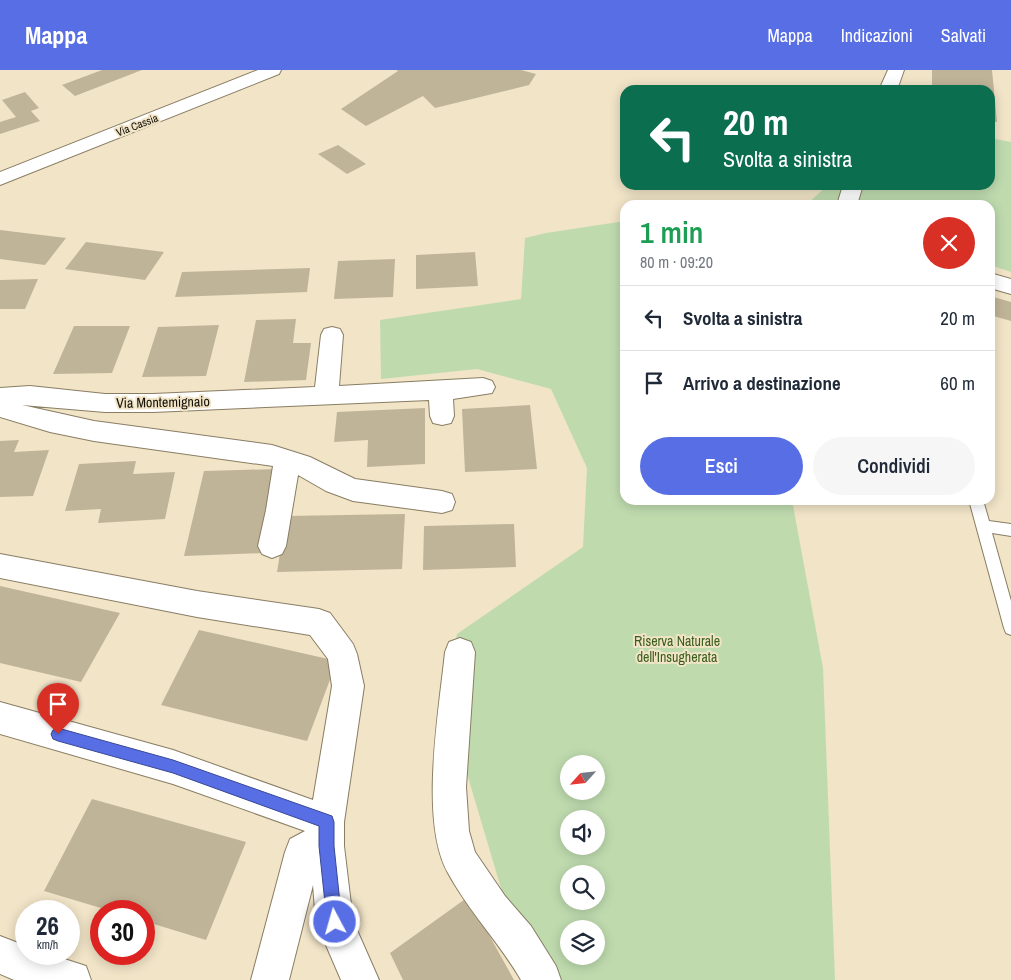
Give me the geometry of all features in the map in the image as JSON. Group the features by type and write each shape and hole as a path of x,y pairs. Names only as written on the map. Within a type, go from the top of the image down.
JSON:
{"street":[{"name":"Via Cassia","path":"0,179 273,70"},
{"path":"890,85 896,70"},
{"path":"995,282 1011,287"},
{"path":"326,396 332,335"},
{"name":"Via Montemignaio","path":"0,397 36,395 96,402 137,404 483,387"},
{"path":"440,390 442,416"},
{"path":"0,408 86,430 287,458 352,490 442,502"},
{"path":"272,546 280,510 287,458"},
{"path":"0,566 197,604 319,623 342,654 348,686 326,834 335,922 360,980"},
{"path":"460,652 449,787 452,831 460,860 492,909 518,939 542,980"},
{"path":"0,718 173,766 326,834"},
{"path":"270,980 303,852 326,834"},
{"path":"0,955 48,977"}],"lane":[{"path":"977,505 1010,620"},
{"path":"983,526 1011,530"}],"green space":[{"path":"995,139 1011,142 1011,272 995,267 995,200 812,200 822,190 995,190"},
{"name":"Riserva Naturale dell'Insugherata","path":"620,222 620,505 793,505 823,668 835,980 561,980 503,895 444,696 457,634 583,547 587,468 551,389 477,369 381,379 380,320 521,299 525,238"}],"building":[{"path":"102,70 142,70 75,96 62,85"},
{"path":"396,70 521,70 536,74 529,85 435,108 423,96 366,126 341,109 398,71"},
{"path":"932,70 992,70 993,85 932,85"},
{"path":"25,92 39,108 31,111 40,121 0,134 0,122 16,117 2,100"},
{"path":"995,101 997,122 995,122"},
{"path":"338,145 366,164 347,174 318,154"},
{"path":"0,230 66,238 45,265 0,259"},
{"path":"86,242 164,252 145,280 65,269"},
{"path":"475,252 478,286 416,289 416,255"},
{"path":"395,259 393,297 334,299 338,261"},
{"path":"310,268 307,292 175,297 182,272"},
{"path":"38,279 25,309 0,309 0,280"},
{"path":"995,297 1011,302 1011,321 995,316"},
{"path":"296,319 293,343 311,343 306,380 244,382 256,320"},
{"path":"219,325 206,376 142,377 158,327"},
{"path":"74,326 130,326 112,373 53,374"},
{"path":"530,405 537,469 465,472 462,409"},
{"path":"425,408 425,464 367,467 368,440 334,442 337,412"},
{"path":"19,440 14,452 49,450 33,496 0,497 0,441"},
{"path":"136,461 133,474 175,472 165,519 98,523 101,509 65,511 79,464"},
{"path":"278,469 264,553 184,556 204,471"},
{"path":"405,514 402,569 277,572 286,516"},
{"path":"514,524 516,567 423,570 424,526"},
{"path":"0,586 120,613 81,682 0,663"},
{"path":"199,630 337,661 307,741 161,705"},
{"path":"92,799 246,842 206,940 155,924 155,900 90,900 90,905 80,902 80,900 44,891"},
{"path":"468,897 514,980 403,980 390,953"}],"route":[{"path":"58,734 173,766 326,822 326,846 335,922"}]}
